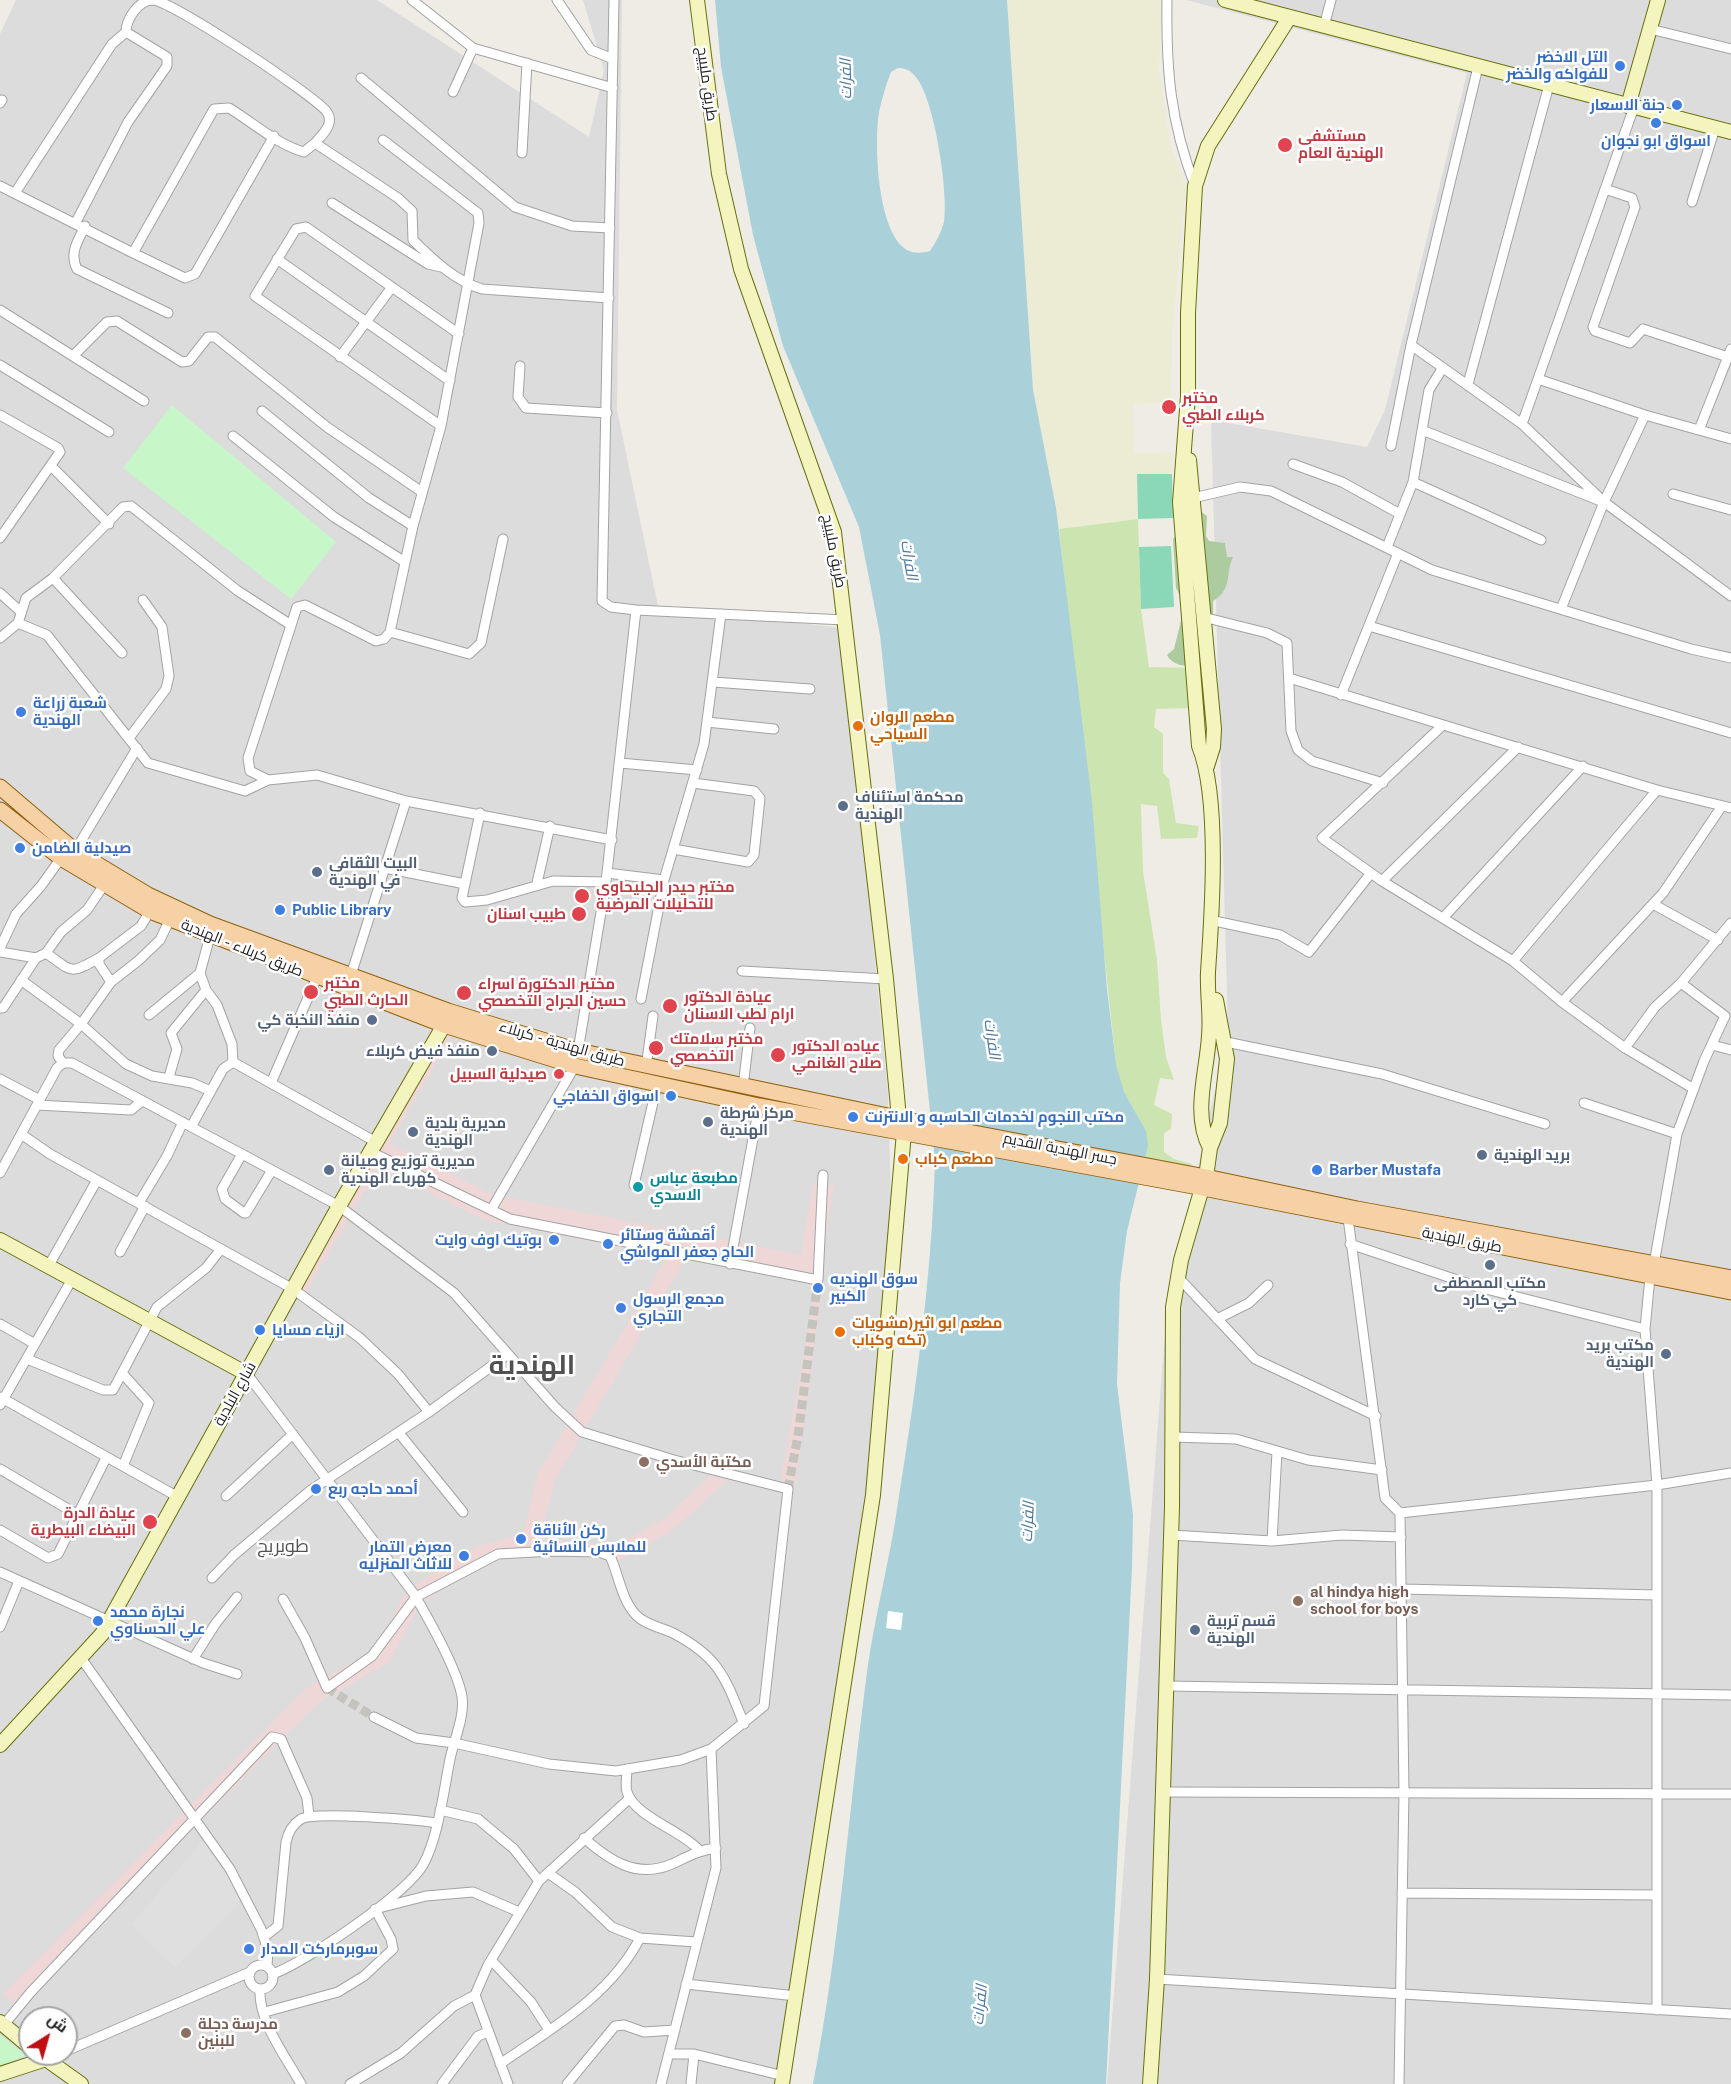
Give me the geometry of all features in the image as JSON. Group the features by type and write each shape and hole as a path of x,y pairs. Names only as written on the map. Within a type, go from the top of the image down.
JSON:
{"main road":[{"name":"طريق الهندية - كربلاء","path":"0,787 68,854 210,924 577,1059 646,1066 901,1125"},
{"name":"طريق كربلاء - الهندية","path":"0,810 68,854 104,885 150,911 444,1025 577,1059 657,1084 759,1106 926,1130"},
{"name":"جسر الهندية القديم","path":"926,1130 1199,1181"},
{"name":"طريق الهندية","path":"1199,1181 1348,1218 1652,1271 1731,1278"},
{"name":"طريق الهندية","path":"1199,1181 1357,1209 1652,1271 1731,1292"}],"street":[{"path":"15,193 112,44 126,32 126,23 139,2 153,0 184,15 298,89 327,112 330,120 327,130 304,152 293,149 229,108 214,109 133,253"},
{"path":"412,0 473,48 613,88"},
{"path":"557,0 591,50 613,59"},
{"path":"614,0 607,413 600,595 605,605 636,610 845,620"},
{"name":"طريق مليبيج","path":"697,0 719,174 741,269 834,532 901,1125 873,1495 783,2080"},
{"path":"1167,0 1167,64 1170,97 1178,138 1195,186"},
{"path":"1225,0 1731,132"},
{"path":"1324,26 1331,0"},
{"path":"1522,424 1605,189 1631,107 1656,0"},
{"path":"1210,1148 1200,1121 1209,1035 1212,847 1207,766 1199,746 1180,502 1195,186 1208,146 1289,18"},
{"path":"1650,29 1731,49"},
{"path":"126,32 167,57 167,66 128,122 80,224 73,261 77,269 168,313"},
{"path":"453,92 473,48"},
{"path":"522,153 527,63"},
{"path":"1391,446 1411,345 1478,67"},
{"path":"361,78 515,207 572,226 610,228"},
{"path":"1468,384 1549,85"},
{"path":"1692,202 1715,128"},
{"path":"0,186 185,278 195,274 274,136"},
{"path":"268,780 250,771 248,758 297,607 305,605 376,641 384,639 390,632 413,526 441,426 468,285 478,213 383,140"},
{"path":"315,143 398,198 412,211 413,240 443,267 468,285 482,289 609,298"},
{"path":"1605,189 1632,198 1635,202 1593,327 1595,331 1630,343 1643,329 1729,353 1698,430"},
{"path":"332,203 428,264 443,267"},
{"path":"441,426 255,296 296,229 306,227 459,334"},
{"path":"277,259 450,381"},
{"path":"340,357 392,287"},
{"path":"0,310 144,401"},
{"path":"73,356 107,322 117,321 182,362 189,361 208,337 215,337 327,427 422,492"},
{"path":"1411,345 1522,424 1604,502 1731,596"},
{"path":"0,365 109,432"},
{"path":"520,366 518,398 521,405 526,408 607,413"},
{"path":"1387,547 1413,482 1429,390 1442,369"},
{"path":"1538,379 1645,415 1731,439"},
{"path":"262,411 369,498 413,526"},
{"path":"0,415 58,448 58,458 0,538"},
{"path":"1561,609 1604,502 1645,415"},
{"path":"1185,428 1214,729 1213,747 1207,766"},
{"path":"1422,430 1604,502"},
{"path":"233,436 334,517 405,562"},
{"path":"1293,464 1342,482 1400,514"},
{"path":"52,467 109,524"},
{"path":"1413,482 1541,540"},
{"path":"1193,498 1240,487 1270,491 1432,570 1731,658"},
{"path":"1673,494 1731,510"},
{"path":"0,638 18,623 26,598 53,578 109,524 123,507 131,506 238,591 291,625"},
{"path":"390,632 470,654 476,650 481,643 503,539"},
{"path":"1341,695 1398,553"},
{"path":"53,578 122,653"},
{"path":"0,593 20,611"},
{"path":"129,738 166,689 169,676 162,627 143,600"},
{"path":"491,1210 577,1059 612,840 636,610"},
{"path":"641,999 664,880 693,783 707,722 721,614"},
{"path":"1203,617 1267,633 1287,643 1291,731 1298,750 1312,761 1383,783"},
{"path":"18,623 47,635 148,763 245,791 268,780 317,775 406,801 550,826 612,840"},
{"path":"1369,626 1731,733"},
{"path":"1290,678 1657,790 1727,807 1653,904 1562,1002"},
{"path":"713,682 810,689"},
{"path":"707,722 774,729"},
{"path":"1443,725 1322,838 1382,881 1513,961 1562,1002 1625,1048 1694,1089"},
{"path":"1382,881 1518,747"},
{"path":"136,748 68,854 16,914 0,950 41,955 70,970 77,970 99,958 141,927 150,911"},
{"path":"620,763 696,770"},
{"path":"1443,918 1583,766"},
{"path":"673,849 748,862 754,855 760,798 754,791 693,783"},
{"path":"1513,961 1657,790"},
{"path":"351,975 406,801"},
{"path":"480,813 462,898 470,903 537,883 607,877 664,880"},
{"path":"537,883 550,826"},
{"path":"385,868 465,884"},
{"path":"1210,920 1280,934 1310,952 1371,873"},
{"path":"0,1008 3,1008 21,980 61,932 87,910 104,885"},
{"path":"1653,904 1718,940"},
{"path":"63,1063 58,1056 59,1050 111,982 160,940 170,919"},
{"path":"1625,1048 1655,1007 1680,983 1731,924"},
{"path":"210,936 201,973 206,990 217,1005 232,1044 232,1062"},
{"path":"99,958 99,964 111,982"},
{"path":"1150,2084 1156,1979 1171,1535 1173,1307 1199,1181 1220,1123 1227,1059 1226,1042 1217,1009 1210,961"},
{"path":"742,971 886,979"},
{"path":"149,1015 201,973"},
{"path":"271,1083 317,977"},
{"path":"21,980 81,1024 126,1064 152,1076 169,1077 211,1091"},
{"path":"1656,2010 1657,1485 1645,1329 1652,1271 1677,1134 1725,1016 1680,983"},
{"path":"169,1077 177,1049 171,1033 206,990"},
{"path":"646,1066 653,1016"},
{"name":"شارع البلدية","path":"0,1744 102,1634 339,1206 444,1025"},
{"path":"743,1087 750,1028"},
{"path":"1226,1042 1382,1074 1545,1124"},
{"path":"1712,1045 1731,1050"},
{"path":"232,1062 271,1083 373,1147 510,1219 818,1280 823,1175"},
{"path":"120,1252 167,1156 211,1091 223,1069 232,1062"},
{"path":"0,1173 57,1068 63,1063 72,1063 339,1206 454,1293 555,1407 582,1432 686,1463 788,1489 764,1706 711,1749 681,1760 616,1771 549,1764 454,1743 416,1738 374,1717"},
{"path":"0,1079 38,1102 131,1110 142,1101"},
{"path":"634,1185 657,1084"},
{"path":"1584,1103 1677,1134"},
{"path":"730,1264 759,1106"},
{"path":"21,1134 97,1180 293,1289 360,1338 398,1374 429,1412"},
{"path":"242,1154 222,1189 225,1199 244,1214 272,1170"},
{"path":"48,1267 97,1180"},
{"path":"1348,1218 1376,1416 1385,1498 1400,1513 1404,1792 1399,2084"},
{"path":"0,1240 71,1281 247,1374 416,1598 436,1634 462,1698 437,1823 424,1864 411,1880 353,1927 289,1968 270,1970 257,1965 250,1972 78,2045"},
{"path":"1350,1244 1479,1287 1645,1329"},
{"path":"27,1359 108,1391 113,1390 157,1307 206,1268 221,1249"},
{"path":"1178,1277 1255,1359 1376,1416"},
{"path":"71,1281 1,1400 178,1497"},
{"path":"1217,1319 1249,1303 1268,1285"},
{"path":"0,1324 36,1344"},
{"path":"212,1578 234,1555 311,1490 399,1433 508,1354"},
{"path":"122,1373 149,1403 123,1466"},
{"path":"399,1433 463,1512"},
{"path":"226,1496 293,1434"},
{"path":"1173,1437 1236,1439 1308,1460 1382,1470"},
{"path":"1272,1541 1277,1452"},
{"path":"0,1530 48,1558 58,1554 106,1458"},
{"path":"0,1469 78,1515"},
{"path":"1400,1513 1657,1485 1731,1473"},
{"path":"1171,1535 1272,1541 1342,1535 1401,1537"},
{"path":"283,1599 305,1638 327,1688 372,1656 416,1598 498,1554 553,1551 598,1552 610,1556 624,1595 636,1615 693,1644 710,1656 722,1674 744,1724"},
{"path":"0,1572 193,1659 237,1674"},
{"path":"0,1627 19,1581"},
{"path":"1402,1589 1657,1595"},
{"path":"193,1659 216,1623 237,1598"},
{"path":"81,1658 230,1869 251,1906 264,1937 272,1983 260,1989"},
{"path":"1166,1686 1731,1695"},
{"path":"18,2039 1,2026 254,1754 277,1736 281,1739 307,1798 309,1816"},
{"path":"661,2084 716,1868 711,1749"},
{"path":"627,1769 626,1791 630,1798 644,1813 671,1828 699,1850"},
{"path":"1163,1792 1731,1794"},
{"path":"350,2084 401,2053 454,2006 475,1995 491,1960 539,1881 630,1798"},
{"path":"440,1810 478,1819 514,1849 539,1881"},
{"path":"264,1937 278,1926 289,1833 301,1819 309,1816 350,1815 437,1823"},
{"path":"585,1838 614,1863 642,1869 669,1865 699,1850 716,1848"},
{"path":"548,1873 574,1892 612,1927 640,1938 696,1942"},
{"path":"375,1909 426,1896 473,1892 519,1912"},
{"path":"1402,1893 1657,1895"},
{"path":"265,2012 338,1992 364,1976 393,1949 391,1939 375,1909"},
{"path":"500,2064 583,2006 612,1981 630,1958 640,1938"},
{"path":"491,1960 531,2002 549,2030"},
{"path":"250,1972 250,1982 260,1989 271,2030 301,2084"},
{"path":"1156,1979 1731,2014"},
{"path":"686,1984 796,1996"},
{"path":"475,1995 508,2084"},
{"path":"567,2084 615,2026 624,2025 644,2032 675,2030"},
{"path":"442,2084 478,2036 488,2032"},
{"path":"669,2054 694,2054 783,2080"},
{"path":"691,2084 694,2054"},
{"path":"0,2074 21,2066"},
{"path":"60,2066 81,2084"}],"shaded area":[{"path":"16,0 377,0 589,137 604,70 583,0 622,0 617,410 658,606 842,628 888,1093 895,1337 779,2084 0,2084 0,34"},
{"path":"1186,0 1731,0 1731,2084 1107,2084 1167,1307 1228,1031 1211,420 1367,447 1385,410 1467,73"},
{"path":"434,1025 453,1034 389,1144 494,1195 801,1255 813,1183 834,1187 822,1259 823,1285 796,1482 781,1479 816,1285 685,1259 555,1480 539,1539 615,1546 664,1519 717,1469 736,1472 672,1531 618,1561 536,1551 483,1564 421,1603 388,1663 318,1703 17,2006 4,1993 307,1688 375,1650 407,1590 475,1547 523,1534 538,1473 667,1257 485,1220 378,1168 305,1294 289,1282"},
{"path":"203,1840 227,1867 240,1902 175,1968 131,1925"}],"green space":[{"path":"1007,0 1162,0 1159,71 1170,144 1186,186 1172,335 1171,402 1133,404 1134,454 1173,452 1172,474 1137,474 1138,519 1059,529 1033,390"},
{"path":"172,405 336,542 291,599 123,468"},
{"path":"1137,474 1172,474 1173,518 1138,519"},
{"path":"1189,503 1207,516 1206,536 1209,541 1225,543 1227,557 1233,557 1226,586 1213,601 1213,616 1196,664 1188,666 1176,663 1167,655 1174,649 1185,605 1176,588 1173,539 1181,531"},
{"path":"1138,519 1141,609 1149,667 1196,668 1199,708 1156,709 1154,727 1163,734 1163,773 1169,779 1176,823 1199,826 1197,838 1161,839 1157,806 1141,804 1143,871 1157,960 1166,1057 1174,1080 1160,1078 1154,1105 1172,1114 1171,1129 1164,1133 1164,1152 1174,1159 1192,1164 1190,1168 1145,1158 1144,1131 1121,1085 1116,1064 1059,529"},
{"path":"1171,546 1174,607 1141,609 1139,547"},
{"path":"0,2035 18,2049 18,2059 0,2067"}],"water":[{"name":"الفرات","path":"715,0 1007,0 1033,390 1056,508 1092,802 1107,989 1116,1064 1124,1092 1146,1131 1148,1146 1127,1231 1120,1283 1117,1384 1133,1515 1106,2084 813,2084 837,1927 868,1665 895,1522 915,1387 926,1296 935,1159 880,635 859,527 783,346 753,235 721,67","holes":["898,68 911,72 921,85 934,122 942,168 944,222 930,251 921,253 907,250 897,240 889,225 880,186 877,144 879,112 891,72"]}],"pier":[{"path":"888,1611 903,1613 901,1630 886,1628"}],"tunnel":[{"path":"788,1489 798,1436 818,1280"},
{"path":"327,1688 374,1717"}],"place":[{"name":"التل الاخضر للفواكه والخضر","path":"1620,66"},
{"name":"جنة الاسعار","path":"1677,105"},
{"name":"اسواق ابو نجوان","path":"1656,123"},
{"name":"مستشفى الهندية العام","path":"1285,145"},
{"name":"مختبر كربلاء الطبي","path":"1169,407"},
{"name":"شعبة زراعة الهندية","path":"21,712"},
{"name":"مطعم الروان السياحي","path":"858,726"},
{"name":"محكمة استئناف الهندية","path":"843,806"},
{"name":"صيدلية الضامن","path":"20,848"},
{"name":"البيت الثقافي في الهندية","path":"317,872"},
{"name":"مختبر حيدر الجليحاوي للتحليلات المرضية","path":"582,896"},
{"name":"Public Library","path":"280,910"},
{"name":"طبيب اسنان","path":"579,914"},
{"name":"مختبر الحارث الطبي","path":"311,992"},
{"name":"مختبر الدكتورة اسراء حسين الجراح التخصصي","path":"464,993"},
{"name":"عيادة الدكتور ارام لطب الاسنان","path":"670,1006"},
{"name":"منفذ النخبة كي","path":"372,1020"},
{"name":"مختبر سلامتك التخصصي","path":"656,1048"},
{"name":"منفذ فيض كربلاء","path":"492,1051"},
{"name":"عياده الدكتور صلاح الغانمي","path":"778,1055"},
{"name":"صيدلية السبيل","path":"559,1074"},
{"name":"اسواق الخفاجي","path":"671,1096"},
{"name":"مكتب النجوم لخدمات الحاسبه و الانترنت","path":"853,1117"},
{"name":"مركز شرطة الهندية","path":"708,1122"},
{"name":"مديرية بلدية الهندية","path":"413,1132"},
{"name":"بريد الهندية","path":"1482,1155"},
{"name":"مطعم كباب","path":"903,1159"},
{"name":"مديرية توزيع وصيانة كهرباء الهندية","path":"329,1170"},
{"name":"Barber Mustafa","path":"1317,1170"},
{"name":"مطبعة عباس الاسدي","path":"638,1187"},
{"name":"بوتيك اوف وايت","path":"554,1240"},
{"name":"أقمشة وستائر الحاج جعفر المواشي","path":"608,1244"},
{"name":"مكتب المصطفى كي كارد","path":"1490,1265"},
{"name":"سوق الهنديه الكبير","path":"818,1288"},
{"name":"مجمع الرسول التجاري","path":"621,1308"},
{"name":"ازياء مسايا","path":"260,1330"},
{"name":"مطعم ابو اثير(مشويات تكه وكباب)","path":"840,1332"},
{"name":"مكتب بريد الهندية","path":"1666,1354"},
{"name":"مكتبة الأسدي","path":"644,1462"},
{"name":"أحمد حاجه ربع","path":"316,1489"},
{"name":"عيادة الدرة البيضاء البيطرية","path":"150,1522"},
{"name":"ركن الأناقة للملابس النسائية","path":"521,1539"},
{"name":"معرض التمار للاثاث المنزليه","path":"464,1556"},
{"name":"al hindya high school for boys","path":"1298,1601"},
{"name":"نجارة محمد علي الحسناوي","path":"98,1621"},
{"name":"قسم تربية الهندية","path":"1195,1630"},
{"name":"سوبرماركت المدار","path":"249,1949"},
{"name":"مدرسة دجلة للبنين","path":"186,2033"}],"district":[{"name":"الهندية","path":"532,1366"},
{"name":"طويريج","path":"283,1546"}]}
